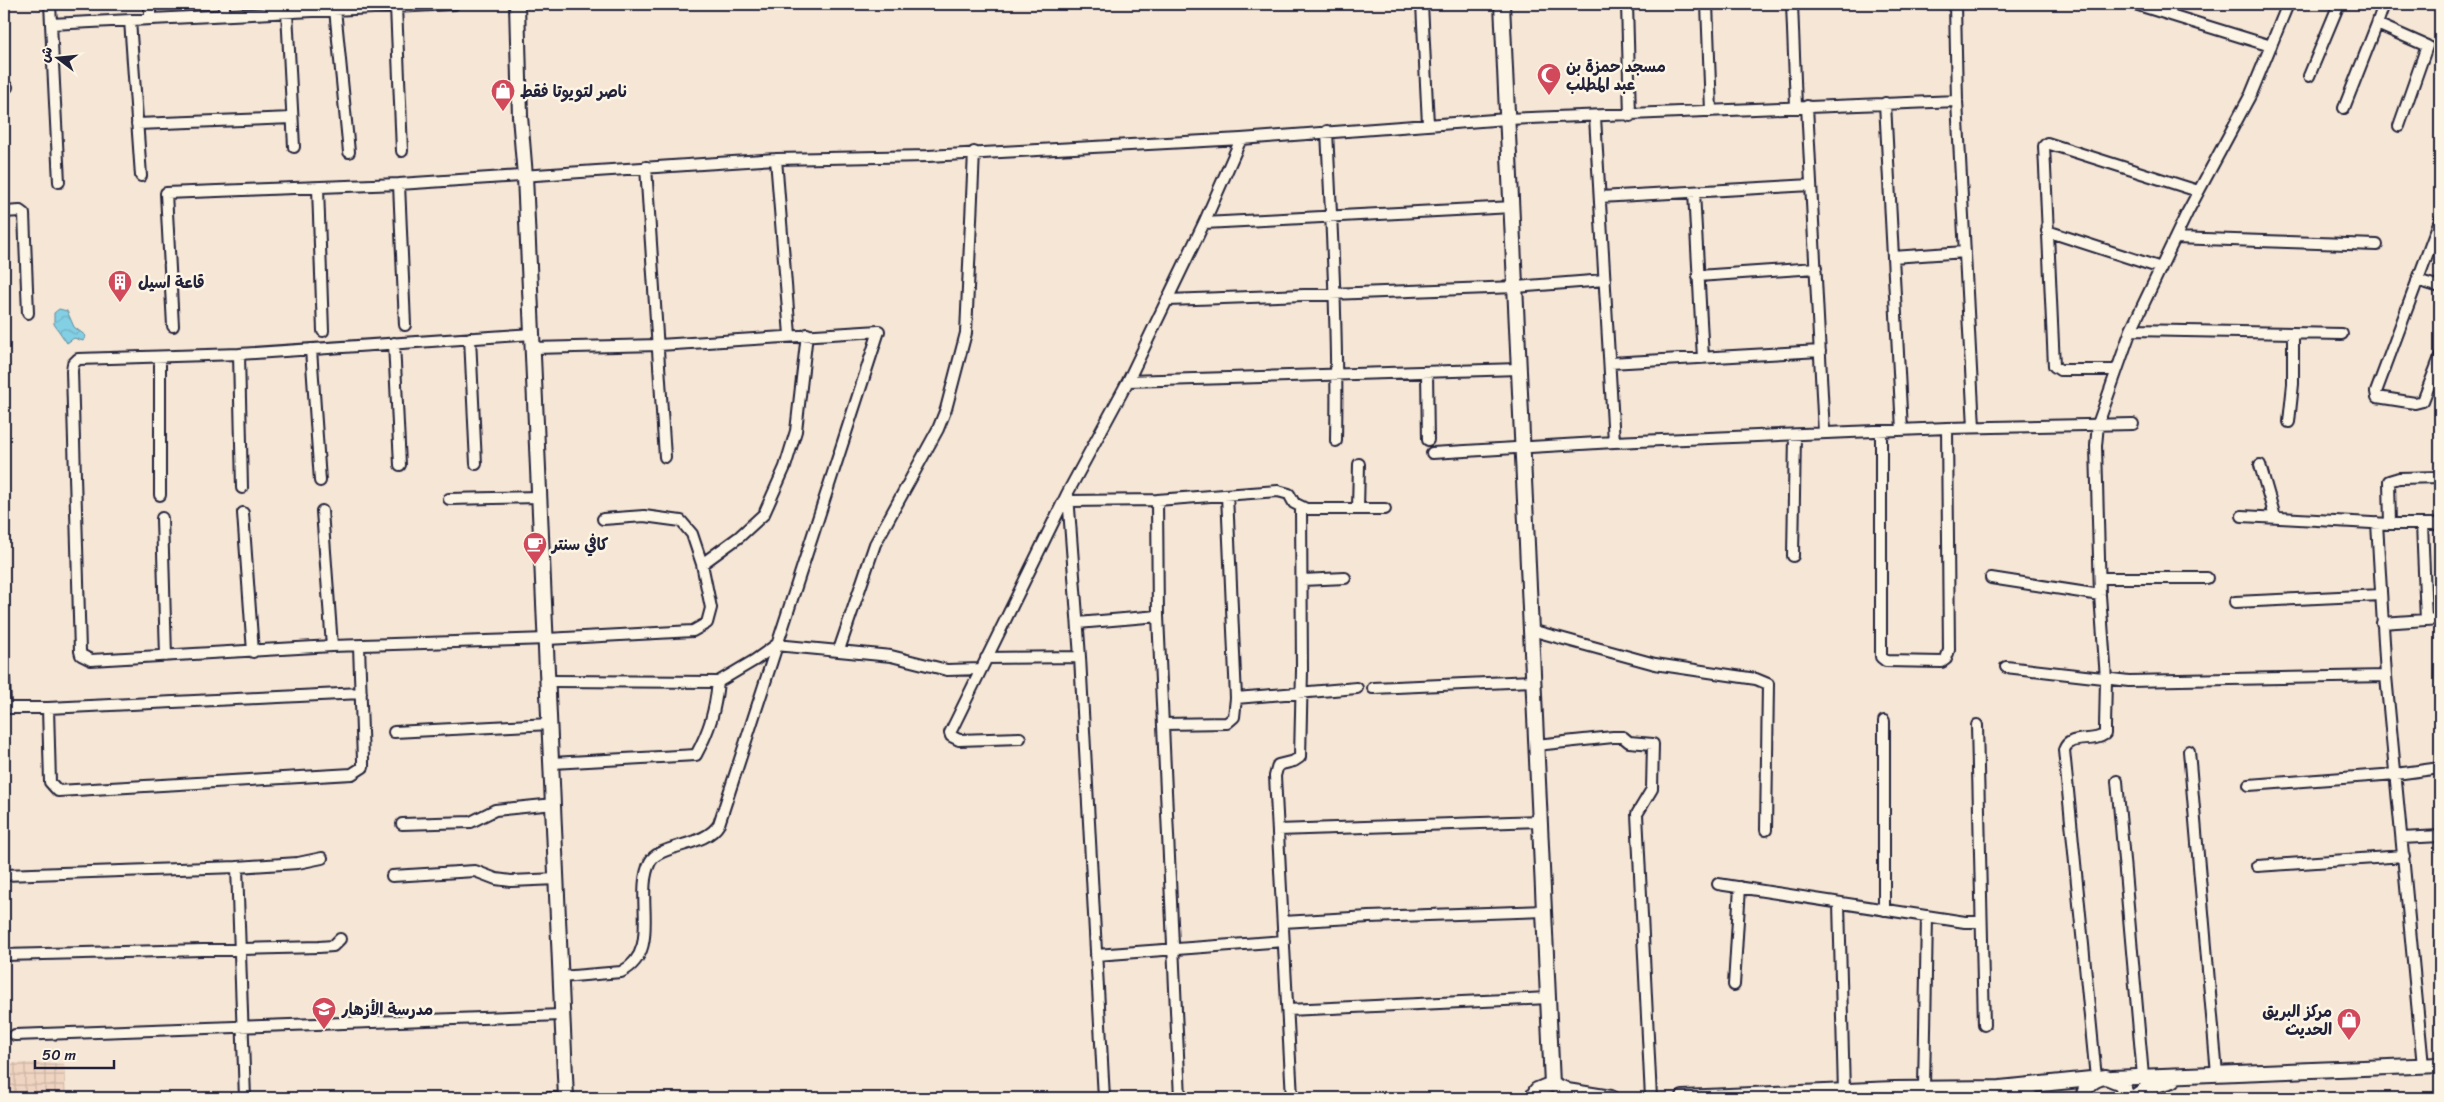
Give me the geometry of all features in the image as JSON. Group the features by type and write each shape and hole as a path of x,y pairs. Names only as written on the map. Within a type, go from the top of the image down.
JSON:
{"street":[{"path":"50,4 58,182"},
{"path":"150,4 150,18"},
{"path":"50,24 130,20 224,9 287,12 302,7 335,9 454,4"},
{"path":"517,4 520,116 525,176 549,681 561,1015 566,1098 549,1098"},
{"path":"1422,4 1428,124"},
{"path":"1502,4 1513,206 1521,447 1552,1084"},
{"path":"1627,4 1630,116"},
{"path":"1707,4 1711,111"},
{"path":"1792,4 1796,106"},
{"path":"1955,4 1957,101 1974,427"},
{"path":"2135,4 2271,46"},
{"path":"2103,1078 2064,750 2066,745 2072,740 2095,739 2104,734 2106,679 2100,595 2096,446 2098,424 2131,330 2198,191 2250,94 2288,4"},
{"path":"2309,76 2339,4"},
{"path":"2344,108 2384,4"},
{"path":"391,6 402,151"},
{"path":"335,9 349,152"},
{"path":"287,12 294,147"},
{"path":"130,20 141,176"},
{"path":"2377,24 2426,46 2399,126"},
{"path":"172,326 166,193 399,184 646,166 776,159 928,156 1241,139 1327,131 1507,119 1630,116 1796,106 1957,101"},
{"path":"1886,103 1902,430"},
{"path":"1807,106 1824,434"},
{"path":"1595,116 1614,442"},
{"path":"137,124 292,118"},
{"path":"1327,131 1338,375 1336,441"},
{"path":"1020,738 966,741 951,736 952,728 980,669 1168,300 1241,139"},
{"path":"2116,370 2060,370 2054,366 2044,150 2047,143 2198,191"},
{"path":"839,650 875,544 938,429 946,409 966,333 974,152"},
{"path":"776,159 790,335"},
{"path":"646,166 665,457"},
{"path":"399,184 405,324"},
{"path":"1600,197 1811,185"},
{"path":"318,188 323,331"},
{"path":"1694,192 1703,358"},
{"path":"1204,222 1513,206"},
{"path":"4,212 12,210 24,214 28,313"},
{"path":"2440,220 2376,392 2377,397 2415,403 2423,401 2440,358"},
{"path":"2047,232 2161,268"},
{"path":"2175,238 2377,245"},
{"path":"1893,257 1965,252"},
{"path":"1698,276 1816,268"},
{"path":"1168,300 1516,287 1605,280"},
{"path":"2417,280 2440,287"},
{"path":"2131,330 2342,334"},
{"path":"561,977 622,972 628,969 643,951 646,874 652,859 667,851 714,833 719,824 879,331 790,335 659,345 470,338 239,354 78,359 73,364 80,652 81,655 91,660 332,646 547,640 693,631 707,623 711,608 702,564 692,534 681,521 644,516 603,519"},
{"path":"702,564 739,537 764,514 785,467 796,431 807,334"},
{"path":"2289,422 2293,384 2293,334"},
{"path":"470,338 476,464"},
{"path":"394,343 400,466"},
{"path":"311,349 320,481"},
{"path":"1610,363 1820,351"},
{"path":"239,354 242,488"},
{"path":"160,357 160,495"},
{"path":"1128,381 1519,369"},
{"path":"1427,372 1428,440"},
{"path":"1432,453 1614,442 1946,428 2133,424"},
{"path":"1880,431 1881,657 1886,661 1942,662 1946,660 1949,650 1946,428"},
{"path":"1793,556 1795,435"},
{"path":"1358,509 1359,464"},
{"path":"2260,465 2275,518"},
{"path":"2390,524 2389,481 2399,478 2440,477"},
{"path":"1068,497 1157,500 1284,492 1302,507 1385,509"},
{"path":"1163,724 1232,721 1236,698 1227,495"},
{"path":"449,499 540,497"},
{"path":"1068,497 1078,623 1104,1098"},
{"path":"1157,500 1158,616 1180,1098"},
{"path":"1292,1098 1276,771 1278,765 1294,761 1300,757 1302,507"},
{"path":"322,511 332,646"},
{"path":"243,513 253,652"},
{"path":"2242,516 2390,524 2440,524"},
{"path":"162,518 166,656"},
{"path":"2378,523 2386,676 2423,1066"},
{"path":"2422,524 2426,620"},
{"path":"1302,580 1345,578"},
{"path":"1992,578 2100,595"},
{"path":"2100,578 2207,578"},
{"path":"2235,602 2381,595"},
{"path":"1078,623 1158,616"},
{"path":"2382,622 2440,619"},
{"path":"1531,630 1655,664 1756,679 1768,684 1766,830"},
{"path":"549,681 718,682 776,645 891,656 947,670 980,669"},
{"path":"48,708 50,782 58,791 68,792 352,774 362,767 359,646"},
{"path":"986,658 1080,657"},
{"path":"2006,667 2129,681 2386,676"},
{"path":"4,678 4,708 48,708 361,693"},
{"path":"1373,688 1533,681"},
{"path":"552,763 696,755 709,730 714,712 718,682"},
{"path":"1236,698 1302,691 1357,688"},
{"path":"1884,721 1884,910"},
{"path":"394,732 550,724"},
{"path":"1977,725 1980,922 1984,1025"},
{"path":"1536,745 1613,737 1623,737 1629,742 1653,744 1652,790 1637,814 1651,1098"},
{"path":"2189,751 2217,1074"},
{"path":"2249,785 2396,774 2440,768"},
{"path":"2117,781 2143,1076"},
{"path":"402,824 471,822 495,810 554,804"},
{"path":"1278,830 1540,821"},
{"path":"2402,838 2440,836"},
{"path":"2257,866 2404,856"},
{"path":"4,875 237,867 298,863 322,858"},
{"path":"237,867 244,1098"},
{"path":"392,876 475,872 496,879 511,881 557,880"},
{"path":"1718,884 1965,922 1980,922"},
{"path":"1734,985 1740,887"},
{"path":"1839,903 1844,1093"},
{"path":"1283,922 1544,911"},
{"path":"1924,1088 1927,916"},
{"path":"4,955 333,946 340,939"},
{"path":"1096,955 1284,941"},
{"path":"1288,1010 1548,998"},
{"path":"15,1035 561,1015"},
{"path":"1683,1098 1844,1093 1894,1094 1924,1088 2000,1088 2103,1078 2440,1065"},
{"path":"2133,1098 2149,1087 2192,1075"},
{"path":"2084,1098 2089,1085 2103,1078 2121,1083 2128,1098"},
{"path":"1529,1098 1537,1090 1552,1084 1559,1086 1569,1095 1611,1098"},
{"path":"2000,1088 2031,1098"}],"shaded area":[{"path":"4,1063 64,1063 66,1098 4,1098"}],"water":[{"path":"59,309 67,311 74,327 86,336 83,341 74,338 67,343 54,324 54,313"}],"place":[{"name":"مسجد حمزة بن عبد المطلب","path":"1549,96"},
{"name":"ناصر لتويوتا فقط","path":"503,112"},
{"name":"قاعة اسيل","path":"120,303"},
{"name":"كافي سنتر","path":"535,565"},
{"name":"مدرسة الأزهار","path":"324,1030"},
{"name":"مركز البريق الحديث","path":"2349,1041"}]}
